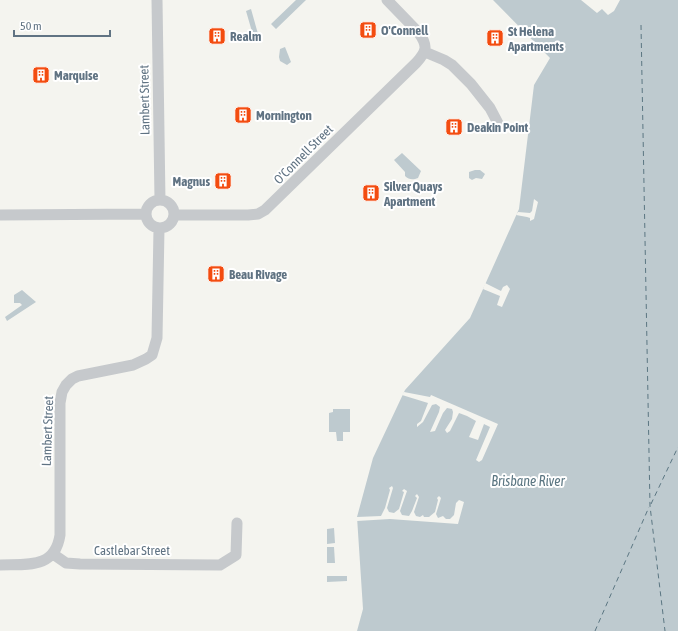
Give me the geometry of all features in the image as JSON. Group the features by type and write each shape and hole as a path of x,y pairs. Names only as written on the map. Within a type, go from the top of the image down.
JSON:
{"street":[{"name":"Lambert Street","path":"158,0 160,200"},
{"path":"387,0 419,33 425,44 425,52 452,65 471,84 490,108 500,127"},
{"name":"O'Connell Street","path":"174,215 248,215 258,214 265,210 416,63 425,52"},
{"path":"160,200 165,201 170,205 173,209 174,215 173,220 169,225 165,228 159,229 150,225 145,214 146,209 150,204 154,201 160,200"},
{"path":"0,215 145,214"},
{"name":"Lambert Street","path":"54,554 60,535 60,403 62,392 66,385 78,376 133,365 146,360 152,355 157,338 159,229"},
{"name":"Castlebar Street","path":"54,554 66,563 80,564 220,564 236,555 237,524"},
{"path":"0,565 38,563 54,554"}],"water":[{"path":"296,0 306,0 276,29 271,24"},
{"name":"Brisbane River","path":"493,0 581,0 597,13 602,9 608,15 614,11 620,0 678,0 678,631 357,631 363,609 357,517 373,458 405,390 470,318 519,209 534,85 550,58"},
{"path":"251,9 260,41 255,42 246,11"},
{"path":"285,47 291,62 287,65 280,61 279,57 280,49"},
{"path":"402,153 421,171 418,178 411,179 405,176 405,172 394,160"},
{"path":"480,170 485,174 482,179 476,178 472,180 469,178 469,172"},
{"path":"22,290 36,302 7,321 5,317 22,305 20,303 14,303 14,295"},
{"path":"333,409 350,409 350,432 343,432 343,441 337,441 336,432 329,432 329,413 333,412"},
{"path":"334,528 335,543 327,544 327,529"},
{"path":"327,547 334,547 335,563 327,563"},
{"path":"327,576 347,576 347,581 327,582"}],"pier":[{"path":"534,199 538,202 534,219 530,221 530,218 516,215 518,212 530,213 532,211"},
{"path":"485,283 501,291 503,287 507,285 510,289 502,307 497,305 500,296 483,289"},
{"path":"404,392 430,397 431,395 498,424 482,460 479,462 476,460 490,427 484,424 478,440 469,437 476,421 459,413 450,431 447,433 445,430 452,419 453,412 452,409 447,408 443,413 435,431 430,432 439,412 440,407 436,404 432,405 423,422 417,427 417,424 421,421 428,403 402,395"},
{"path":"392,486 393,488 387,508 389,512 394,513 399,509 404,492 402,491 404,489 407,491 400,511 402,515 409,516 417,498 415,496 417,494 419,497 414,512 416,516 420,517 423,515 424,517 429,517 435,512 438,500 437,498 439,496 441,498 436,514 438,518 443,516 446,519 450,519 454,515 456,503 459,500 464,502 458,524 390,519 357,521 357,517 381,516 385,508 390,490 389,488"}],"ferry route":[{"path":"641,25 650,506 665,631"},
{"path":"651,504 678,447"},
{"path":"595,631 649,507"}],"place":[{"name":"O'Connell","path":"368,30"},
{"name":"Realm","path":"217,36"},
{"name":"St Helena Apartments","path":"495,38"},
{"name":"Marquise","path":"41,75"},
{"name":"Mornington","path":"243,115"},
{"name":"Deakin Point","path":"454,127"},
{"name":"Magnus","path":"223,181"},
{"name":"Silver Quays Apartment","path":"371,193"},
{"name":"Beau Rivage","path":"216,274"}]}
